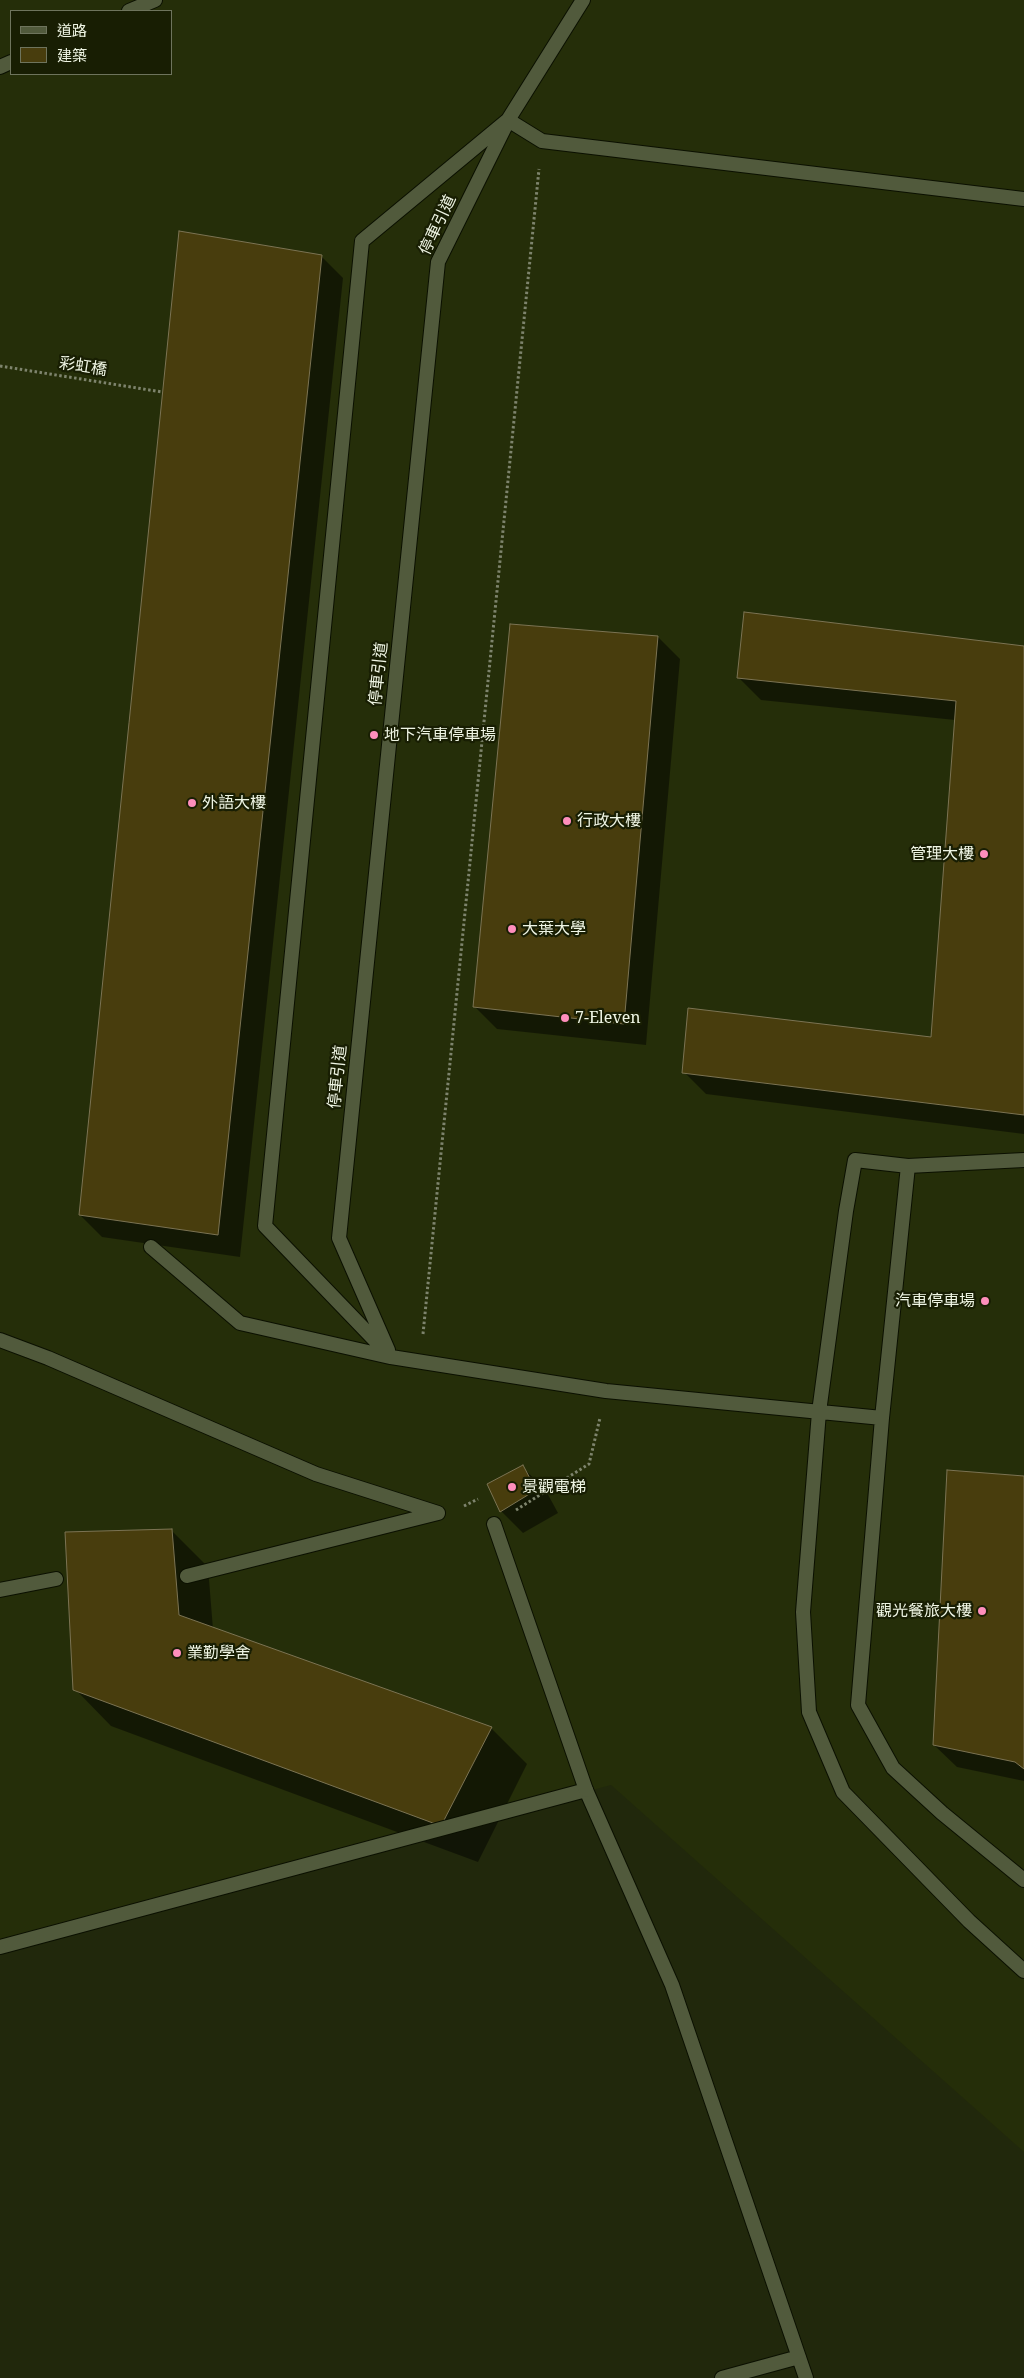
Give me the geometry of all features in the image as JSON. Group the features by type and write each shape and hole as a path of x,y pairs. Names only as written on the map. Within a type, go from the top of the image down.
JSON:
{"street":[{"path":"131,10 155,0"},
{"path":"391,1357 265,1226 362,241 508,120 583,0"},
{"path":"508,120 542,141 1024,199"},
{"name":"停車引道","path":"391,1357 340,1238 438,262 508,120"},
{"path":"1024,1160 908,1166 855,1160 846,1211 819,1412 803,1612 809,1712 843,1792 969,1921 1024,1971"},
{"path":"908,1166 882,1418 858,1705 893,1768 942,1813 1024,1880"},
{"path":"151,1247 240,1323 420,1363 606,1391 882,1418"},
{"path":"0,1340 48,1358 316,1474 438,1513"},
{"path":"187,1576 438,1513"},
{"path":"494,1524 586,1790 672,1985 806,2378"},
{"path":"0,1590 56,1579"},
{"path":"0,1947 586,1790"},
{"path":"722,2378 799,2357"}],"path":[{"path":"420,1363 542,141"},
{"name":"彩虹橋","path":"0,366 162,392"},
{"path":"438,1513 455,1511 481,1498 494,1524 589,1464 606,1391"}],"shaded area":[{"name":"大葉大學","path":"0,0 1024,0 1024,2152 611,1785 0,1951"}],"building":[{"name":"外語大樓","path":"179,231 322,255 218,1235 79,1215"},
{"name":"管理大樓","path":"744,612 1024,646 1024,1115 682,1073 688,1008 931,1037 956,701 737,678"},
{"name":"行政大樓","path":"510,624 658,636 624,1024 473,1007"},
{"name":"景觀電梯","path":"523,1465 536,1490 500,1512 487,1484"},
{"name":"觀光餐旅大樓","path":"947,1470 1024,1476 1024,1769 1015,1762 933,1745"},
{"name":"業勤學舍","path":"172,1529 179,1615 492,1727 441,1826 73,1690 65,1532"}],"place":[{"name":"地下汽車停車場","path":"374,735"},
{"name":"外語大樓","path":"192,803"},
{"name":"行政大樓","path":"567,821"},
{"name":"管理大樓","path":"984,854"},
{"name":"大葉大學","path":"512,929"},
{"name":"7-Eleven","path":"565,1018"},
{"name":"汽車停車場","path":"985,1301"},
{"name":"景觀電梯","path":"512,1487"},
{"name":"觀光餐旅大樓","path":"982,1611"},
{"name":"業勤學舍","path":"177,1653"}]}
